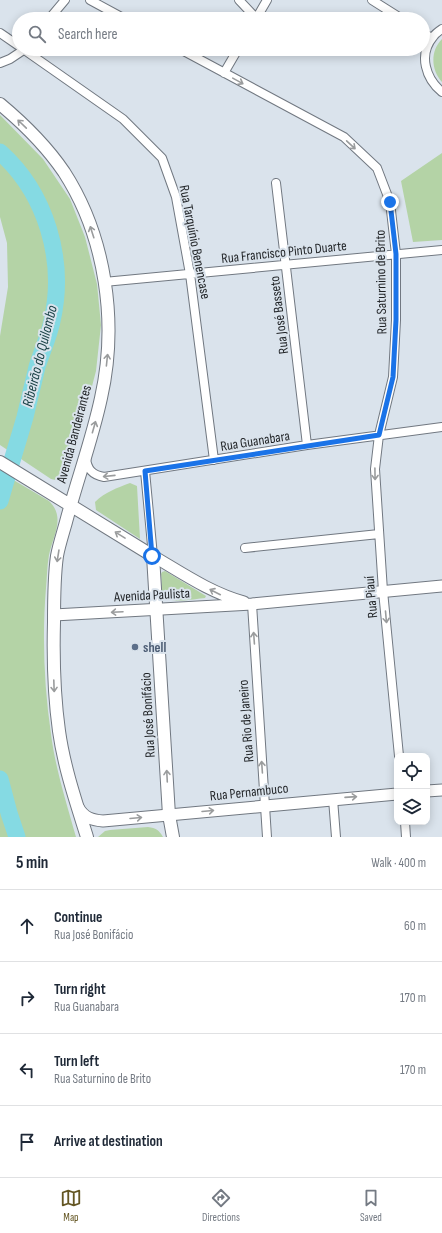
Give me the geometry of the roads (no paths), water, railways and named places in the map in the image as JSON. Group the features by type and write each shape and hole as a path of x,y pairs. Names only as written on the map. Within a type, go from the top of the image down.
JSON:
{"main road":[{"name":"Avenida Bandeirantes","path":"0,104 38,140 57,163 81,204 90,226 99,256 109,319 108,358 101,398 86,455 70,504 57,556 54,615 53,656 59,733 68,774 88,837"},
{"path":"0,462 152,556"},
{"path":"64,527 72,520 78,518 92,518"},
{"name":"Avenida Paulista","path":"152,556 222,595 252,604"},
{"name":"Rua José Bonifácio","path":"152,556 169,815 174,837"},
{"name":"Avenida Paulista","path":"54,615 252,604 442,586"},
{"path":"430,791 442,790"},
{"name":"Rua Pernambuco","path":"103,821 394,794"},
{"name":"Avenida Bandeirantes","path":"76,802 80,811 86,817 103,821"},
{"name":"Avenida Bandeirantes","path":"88,837 92,827 103,821"}],"street":[{"path":"55,12 65,0"},
{"path":"90,0 112,12"},
{"path":"239,0 250,12"},
{"path":"260,12 267,0"},
{"path":"372,0 391,12"},
{"path":"430,42 442,28"},
{"name":"Rua Tarquínio Benencase","path":"0,33 12,41"},
{"path":"0,63 14,56"},
{"name":"Rua Tarquínio Benencase","path":"33,56 123,119 162,158 176,197 190,274 214,460"},
{"name":"Rua Saturnino de Brito","path":"193,56 344,137 377,168 390,202 396,254 396,320 393,377 379,435"},
{"path":"224,73 234,56"},
{"path":"426,56 425,62 428,75 434,86 442,92"},
{"name":"Rua José Basseto","path":"276,183 307,445"},
{"name":"Rua Francisco Pinto Duarte","path":"104,282 442,250"},
{"name":"Rua Guanabara","path":"86,455 86,463 91,472 96,476 104,477 307,445 442,427"},
{"name":"Rua Piauí","path":"379,435 375,469 379,534 399,753"},
{"name":"Rua José Bonifácio","path":"145,471 152,556"},
{"path":"245,548 379,534"},
{"name":"Rua Rio de Janeiro","path":"252,604 267,837"},
{"path":"333,799 336,837"},
{"path":"405,825 406,837"}],"waterway":[{"name":"Ribeirão do Quilombo","path":"0,152 30,187 40,207 54,252 56,275 56,298 51,327 37,367 25,417 0,501"},
{"name":"Ribeirão do Quilombo","path":"0,779 17,837"}],"place":[{"name":"shell","path":"135,647"}]}
